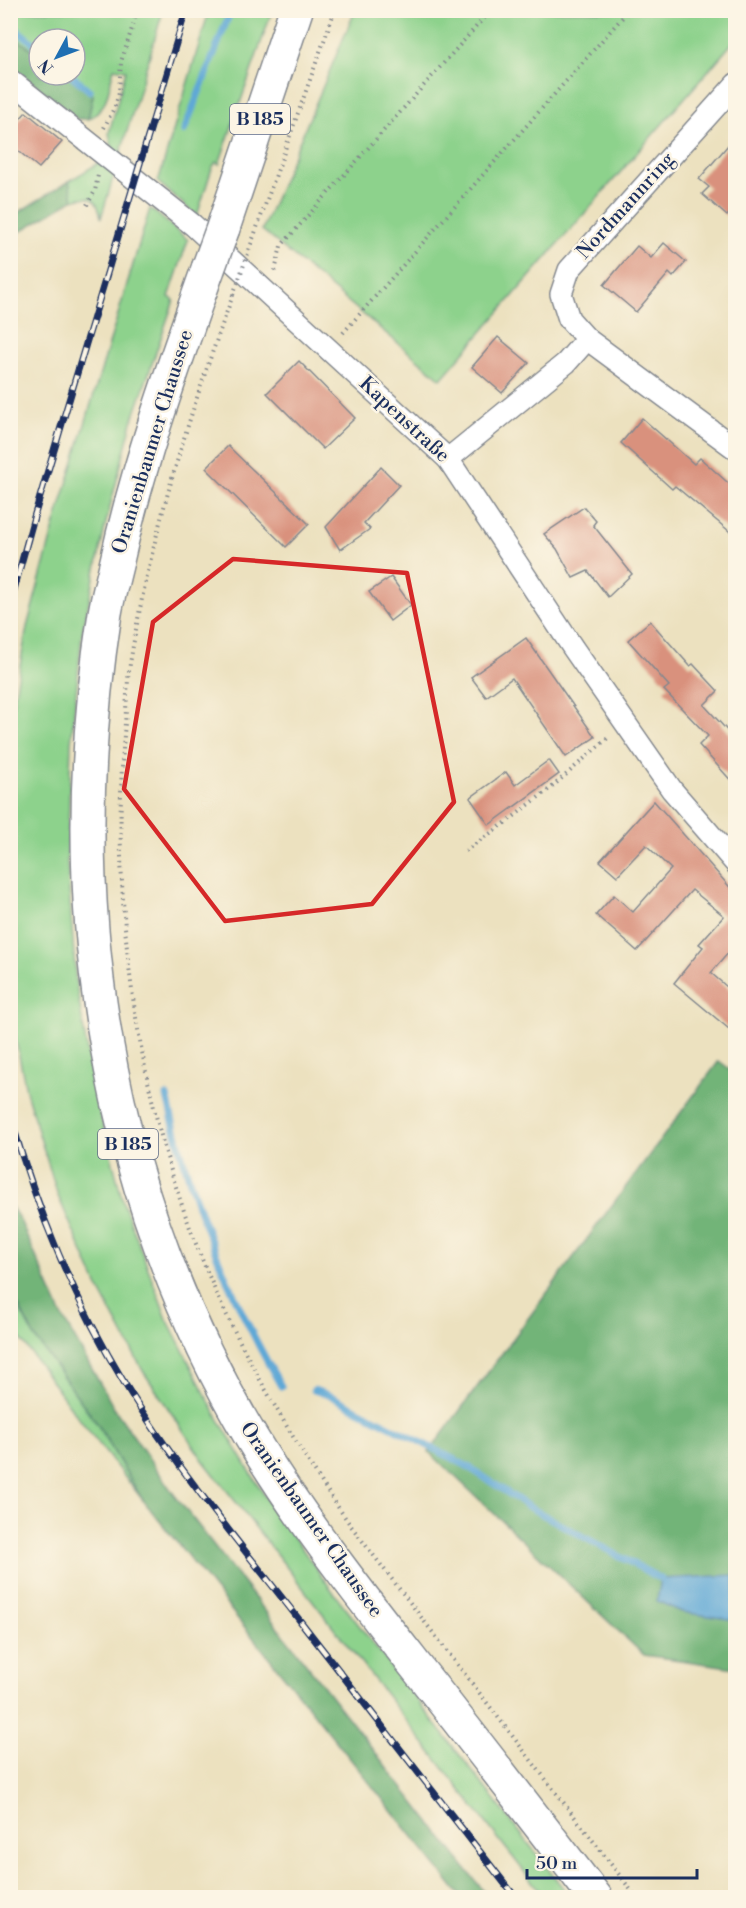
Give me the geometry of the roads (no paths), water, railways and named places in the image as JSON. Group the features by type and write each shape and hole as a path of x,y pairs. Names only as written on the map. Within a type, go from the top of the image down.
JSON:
{"main road":[{"name":"Oranienbaumer Chaussee","path":"296,10 129,506 106,612 94,713 88,801 88,864 99,1002 116,1101 138,1178 169,1268 197,1334 252,1438 354,1587 596,1898"}],"street":[{"name":"Kapenstraße","path":"10,80 192,225 448,459 573,648 672,790 735,864"},
{"name":"Nordmannring","path":"735,84 569,270 561,294 569,320 587,339 735,449"},
{"path":"448,459 566,363 587,339"}],"water":[{"path":"735,1575 735,1620 682,1612 657,1601 661,1579"}],"waterway":[{"path":"184,131 231,10"},
{"path":"10,24 27,38"},
{"path":"85,87 90,91"},
{"path":"167,1096 187,1171 213,1245 244,1317 281,1386"},
{"path":"314,1390 331,1396 467,1466 529,1507 661,1579"}],"railway":[{"path":"10,604 186,10"},
{"path":"10,1116 32,1186 58,1254 106,1352 145,1415 210,1506 516,1898"}]}
